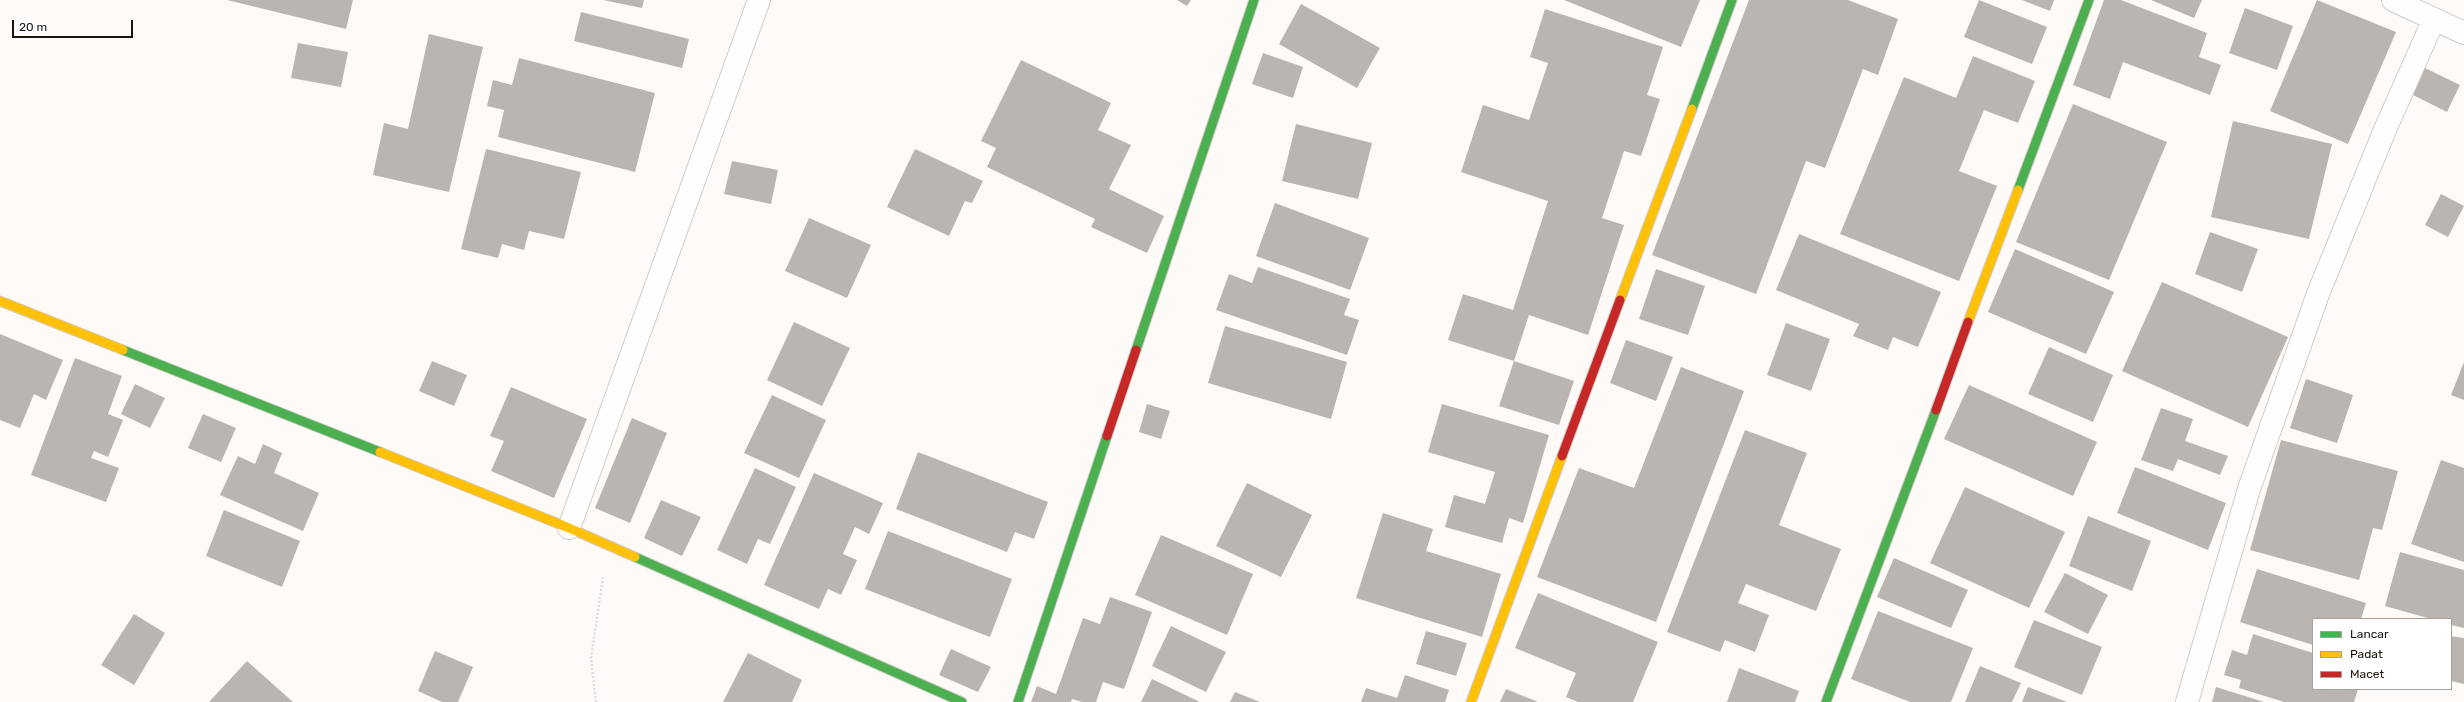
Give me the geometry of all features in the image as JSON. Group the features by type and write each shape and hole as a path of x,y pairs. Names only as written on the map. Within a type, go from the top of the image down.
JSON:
{"street":[{"path":"569,528 759,0"},
{"path":"1018,702 1254,0"},
{"path":"1471,702 1732,0"},
{"path":"1826,702 2089,0"},
{"path":"2393,0 2464,33"},
{"path":"2187,702 2249,489 2318,294 2384,132 2434,19"},
{"path":"0,301 608,544 962,702"}],"path":[{"path":"596,702 591,658 608,544"}],"building":[{"path":"227,0 353,0 346,29"},
{"path":"603,0 644,0 642,8"},
{"path":"1177,0 1191,0 1187,6"},
{"path":"1564,0 1700,0 1681,47"},
{"path":"1749,0 1848,0 1898,19 1878,75 1863,69 1825,168 1806,161 1756,294 1652,255"},
{"path":"1979,0 2047,27 2032,64 1964,37"},
{"path":"2022,0 2054,0 2050,11"},
{"path":"2104,0 2121,0 2207,33 2199,57 2221,65 2210,95 2123,62 2110,99 2073,85"},
{"path":"2151,0 2202,0 2194,18"},
{"path":"2317,0 2396,32 2348,144 2270,111"},
{"path":"1301,4 1380,48 1357,88 1279,44"},
{"path":"2245,8 2293,26 2277,70 2229,53"},
{"path":"1545,9 1663,47 1647,95 1660,99 1641,156 1624,151 1602,218 1624,225 1588,335 1529,315 1514,361 1448,340 1463,294 1513,310 1548,201 1461,172 1483,105 1529,120 1548,63 1530,57"},
{"path":"581,12 689,39 682,68 574,41"},
{"path":"429,34 483,47 449,192 373,175 384,123 408,129"},
{"path":"298,43 348,52 341,87 291,78"},
{"path":"1263,53 1303,67 1293,98 1252,84"},
{"path":"1973,56 2035,81 2018,123 1984,110 1959,171 1997,186 1959,281 1840,234 1904,77 1956,98"},
{"path":"519,58 655,93 635,172 498,137 504,110 487,106 493,80 512,85"},
{"path":"1021,60 1111,103 1098,130 1131,145 1109,189 1164,216 1147,253 1091,227 1095,219 987,167 996,148 981,141"},
{"path":"2425,68 2460,85 2447,112 2413,95"},
{"path":"2073,104 2167,142 2109,280 2016,242"},
{"path":"2233,121 2332,144 2309,239 2211,217"},
{"path":"1296,124 1372,143 1358,199 1282,181"},
{"path":"486,149 581,172 564,239 529,231 524,250 502,244 498,258 461,249"},
{"path":"915,149 983,181 972,203 965,201 949,236 887,207"},
{"path":"732,161 778,170 771,204 724,194"},
{"path":"2441,194 2464,206 2448,237 2425,225"},
{"path":"1275,203 1369,238 1350,290 1256,256"},
{"path":"809,218 871,245 847,298 785,271"},
{"path":"2210,232 2258,249 2242,292 2195,274"},
{"path":"1799,234 1941,292 1918,347 1893,337 1888,350 1853,336 1859,324 1776,290"},
{"path":"2015,249 2114,292 2086,354 1988,312"},
{"path":"1258,267 1350,299 1344,315 1359,320 1347,355 1216,310 1229,274 1252,283"},
{"path":"1656,269 1705,286 1688,335 1639,319"},
{"path":"2162,282 2288,337 2248,427 2122,371"},
{"path":"794,322 850,348 822,406 767,380"},
{"path":"1786,323 1830,339 1811,391 1767,375"},
{"path":"1225,326 1347,362 1331,419 1208,383"},
{"path":"0,334 63,360 46,400 34,394 20,428 0,420"},
{"path":"1626,340 1673,357 1656,401 1610,383"},
{"path":"2049,347 2113,375 2093,422 2028,394"},
{"path":"75,358 122,376 108,414 123,420 108,457 94,451 91,458 119,468 106,502 31,475"},
{"path":"432,361 467,375 454,406 419,391"},
{"path":"1514,361 1574,381 1559,425 1499,406"},
{"path":"2464,362 2464,400 2451,395"},
{"path":"1681,367 1744,391 1656,622 1537,577 1579,468 1634,488"},
{"path":"2306,379 2353,395 2337,443 2290,428"},
{"path":"135,384 165,398 150,428 121,414"},
{"path":"1969,385 2097,442 2073,496 1944,439"},
{"path":"511,387 587,419 554,498 491,471 504,441 490,436"},
{"path":"772,395 826,420 799,478 744,453"},
{"path":"1147,404 1170,411 1161,439 1139,432"},
{"path":"1442,404 1549,435 1523,523 1509,518 1502,543 1445,527 1454,495 1485,504 1495,472 1428,452"},
{"path":"2161,408 2193,419 2185,441 2228,456 2220,475 2178,459 2173,471 2141,460"},
{"path":"203,414 236,428 221,462 188,448"},
{"path":"632,418 667,433 630,523 595,508"},
{"path":"1745,430 1807,453 1779,525 1841,549 1816,611 1746,584 1738,603 1769,615 1755,652 1725,640 1720,652 1667,632"},
{"path":"2281,440 2398,471 2382,530 2373,528 2359,580 2250,550"},
{"path":"263,444 282,453 274,473 319,493 303,531 220,495 238,456 255,464"},
{"path":"918,452 1048,502 1034,539 1015,532 1007,552 896,509"},
{"path":"2441,460 2464,468 2464,562 2411,544"},
{"path":"2135,467 2226,503 2208,550 2117,513"},
{"path":"755,468 796,487 770,544 758,539 747,564 717,550"},
{"path":"814,473 883,503 869,534 855,527 843,554 857,560 841,595 828,589 819,609 764,585"},
{"path":"1247,483 1312,515 1281,577 1216,546"},
{"path":"1965,487 2065,532 2029,608 1930,563"},
{"path":"661,500 701,517 682,556 644,538"},
{"path":"224,510 300,541 282,587 206,556"},
{"path":"1383,513 1433,529 1426,551 1501,574 1482,637 1356,598"},
{"path":"2088,516 2151,541 2132,591 2069,566"},
{"path":"888,531 1012,579 990,637 865,589"},
{"path":"1161,535 1253,574 1227,635 1135,595"},
{"path":"2400,552 2464,570 2464,628 2452,625 2452,618 2427,618 2385,606"},
{"path":"1894,558 1968,590 1951,628 1877,597"},
{"path":"2257,569 2366,603 2361,618 2312,618 2312,645 2240,622"},
{"path":"2065,573 2108,595 2088,634 2044,612"},
{"path":"1538,593 1658,642 1633,702 1578,702 1566,697 1576,673 1515,648"},
{"path":"1110,597 1152,612 1124,689 1103,682 1096,702 1082,702 1072,699 1071,702 1031,702 1037,686 1056,694 1083,618 1100,624"},
{"path":"1878,611 1973,648 1951,702 1910,702 1851,679"},
{"path":"134,614 165,633 134,685 101,665"},
{"path":"2034,620 2102,647 2082,695 2014,667"},
{"path":"1171,626 1226,652 1206,692 1152,666"},
{"path":"1426,631 1467,643 1456,676 1416,664"},
{"path":"2253,634 2312,653 2312,690 2358,690 2354,702 2284,702 2239,688 2241,680 2224,675 2232,650 2247,655"},
{"path":"2452,636 2464,638 2464,684 2452,681"},
{"path":"951,649 991,667 978,692 939,675"},
{"path":"435,651 473,667 458,702 442,702 418,691"},
{"path":"748,653 802,680 792,702 723,702"},
{"path":"247,661 293,702 209,702"},
{"path":"1980,666 2021,683 2012,702 1965,702"},
{"path":"1739,668 1799,691 1795,702 1727,702"},
{"path":"1405,675 1449,690 1445,702 1361,702 1366,688 1397,698"},
{"path":"1152,679 1200,702 1141,702"},
{"path":"2028,687 2067,702 2022,702"},
{"path":"2216,687 2264,702 2212,702"},
{"path":"1506,689 1538,702 1500,702"},
{"path":"1235,692 1260,702 1230,702"}],"traffic: fast":[{"path":"1136,350 1254,0"},
{"path":"1692,109 1732,0"},
{"path":"2018,190 2089,0"},
{"path":"123,350 380,452"},
{"path":"1826,702 1936,410"},
{"path":"1018,702 1107,436"},
{"path":"635,557 962,702"}],"traffic: slow":[{"path":"1620,300 1692,109"},
{"path":"1968,322 2018,190"},
{"path":"0,301 123,350"},
{"path":"380,452 569,528 635,557"},
{"path":"1471,702 1562,456"}],"traffic: jam":[{"path":"1562,456 1620,300"},
{"path":"1936,410 1968,322"},
{"path":"1107,436 1136,350"}]}
